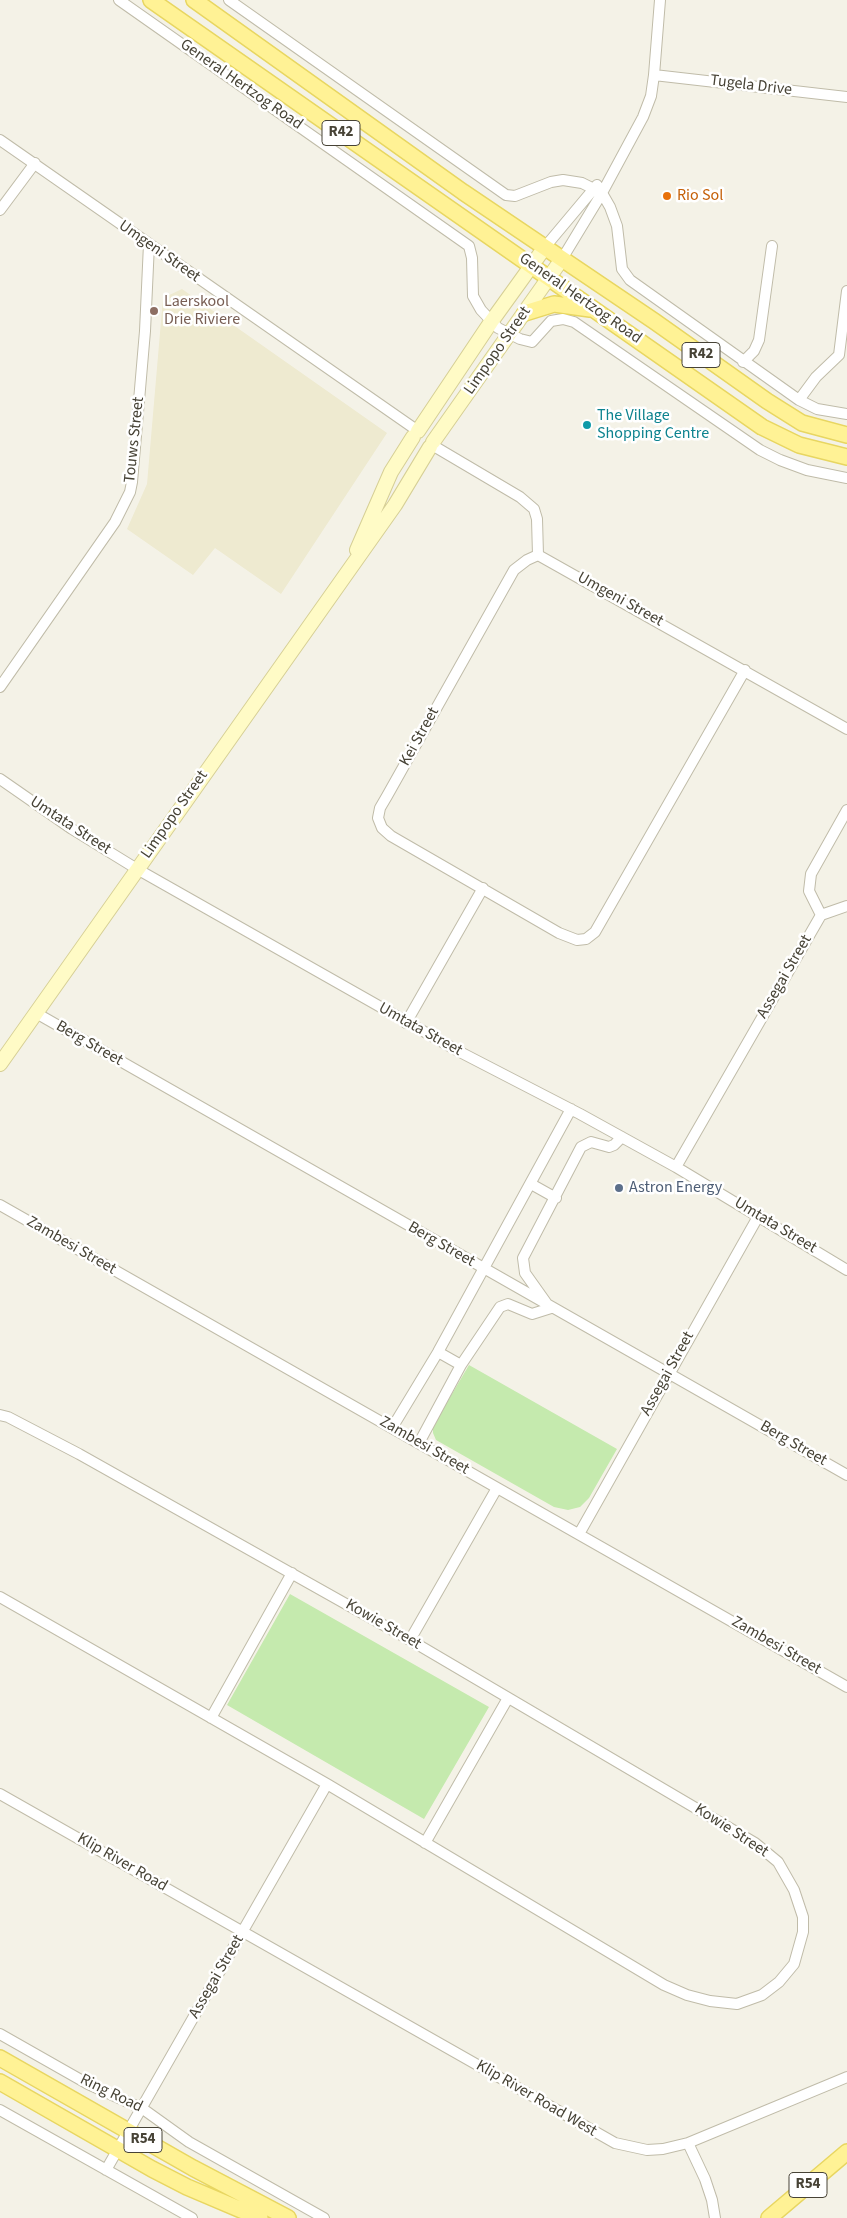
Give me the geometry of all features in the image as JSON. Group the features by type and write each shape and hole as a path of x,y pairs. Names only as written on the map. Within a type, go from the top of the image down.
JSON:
{"main road":[{"name":"General Hertzog Road","path":"151,0 550,277 762,427 799,446 847,457"},
{"name":"General Hertzog Road","path":"194,0 462,192 796,420 847,434"},
{"path":"525,313 541,306 558,304 596,311"},
{"name":"Ring Road","path":"0,2058 128,2131 288,2218"},
{"name":"R54","path":"0,2082 187,2187 260,2218"},
{"name":"R54","path":"769,2218 847,2152"}],"street":[{"name":"General Hertzog Road","path":"119,0 469,246 472,258 473,296 477,305 491,322 510,335 532,342 551,320 563,318 574,322 753,446 789,464 815,472 847,478"},
{"path":"229,0 506,195 519,195 557,180 576,182 598,191 610,207 617,226 622,269 626,277 799,400 817,409 847,414"},
{"path":"544,247 609,178 643,117 651,96 660,0"},
{"name":"Tugela Drive","path":"654,75 847,97"},
{"name":"Umgeni Street","path":"0,140 416,434"},
{"path":"0,210 35,163"},
{"path":"562,259 598,191"},
{"name":"Touws Street","path":"0,687 115,522 130,492 145,331 149,244"},
{"path":"743,362 754,351 759,340 772,246"},
{"name":"Limpopo Street","path":"351,567 387,478 491,322 544,247"},
{"name":"Limpopo Street","path":"0,1064 396,505 432,445 562,259"},
{"path":"799,400 816,376 839,355 847,291"},
{"path":"416,434 424,430 430,432 432,445 520,497 534,509 537,519 538,555"},
{"name":"Umgeni Street","path":"538,555 847,729"},
{"name":"Kei Street","path":"538,555 527,560 514,570 378,815 380,823 391,836 572,939 582,940 591,936 600,924 745,670"},
{"name":"Umtata Street","path":"0,779 72,829 137,869 406,1023 571,1109 676,1167 847,1270"},
{"path":"847,810 811,874 809,891 821,915 847,906"},
{"path":"406,1023 483,888"},
{"name":"Assegai Street","path":"676,1167 821,915"},
{"name":"Berg Street","path":"36,1013 483,1270 847,1475"},
{"path":"392,1428 438,1352 571,1109"},
{"path":"419,1443 460,1365 502,1305 511,1305 532,1314 550,1307 525,1273 523,1262 581,1147 591,1142 609,1148 622,1137"},
{"path":"531,1184 556,1198"},
{"name":"Zambesi Street","path":"0,1205 847,1687"},
{"name":"Assegai Street","path":"579,1534 758,1215"},
{"path":"438,1352 460,1365"},
{"name":"Kowie Street","path":"0,1415 8,1417 79,1454 410,1640 755,1843 778,1862 794,1890 803,1917 803,1932 794,1964 779,1982 762,1994 737,2004 710,2002 664,1985 326,1784 0,1597"},
{"path":"410,1640 497,1488"},
{"path":"211,1718 292,1574"},
{"path":"425,1843 508,1698"},
{"name":"Assegai Street","path":"106,2170 326,1784"},
{"name":"Klip River Road","path":"0,1794 243,1932"},
{"name":"Klip River Road West","path":"243,1932 615,2143 647,2150 663,2149 688,2143 847,2077"},
{"name":"Ring Road","path":"0,2034 97,2089 142,2109 189,2142 324,2218"},
{"path":"0,2110 192,2218"},
{"path":"688,2143 712,2200 714,2218"}],"shaded area":[{"path":"182,289 387,433 281,594 215,548 193,575 127,529 147,484 163,298"}],"green space":[{"path":"469,1365 617,1449 589,1498 580,1507 568,1510 554,1507 436,1440 433,1426"},
{"path":"290,1594 489,1707 424,1819 227,1705"}],"place":[{"name":"Rio Sol","path":"667,196"},
{"name":"Laerskool Drie Riviere","path":"154,311"},
{"name":"The Village Shopping Centre","path":"587,425"},
{"name":"Astron Energy","path":"619,1188"}]}
